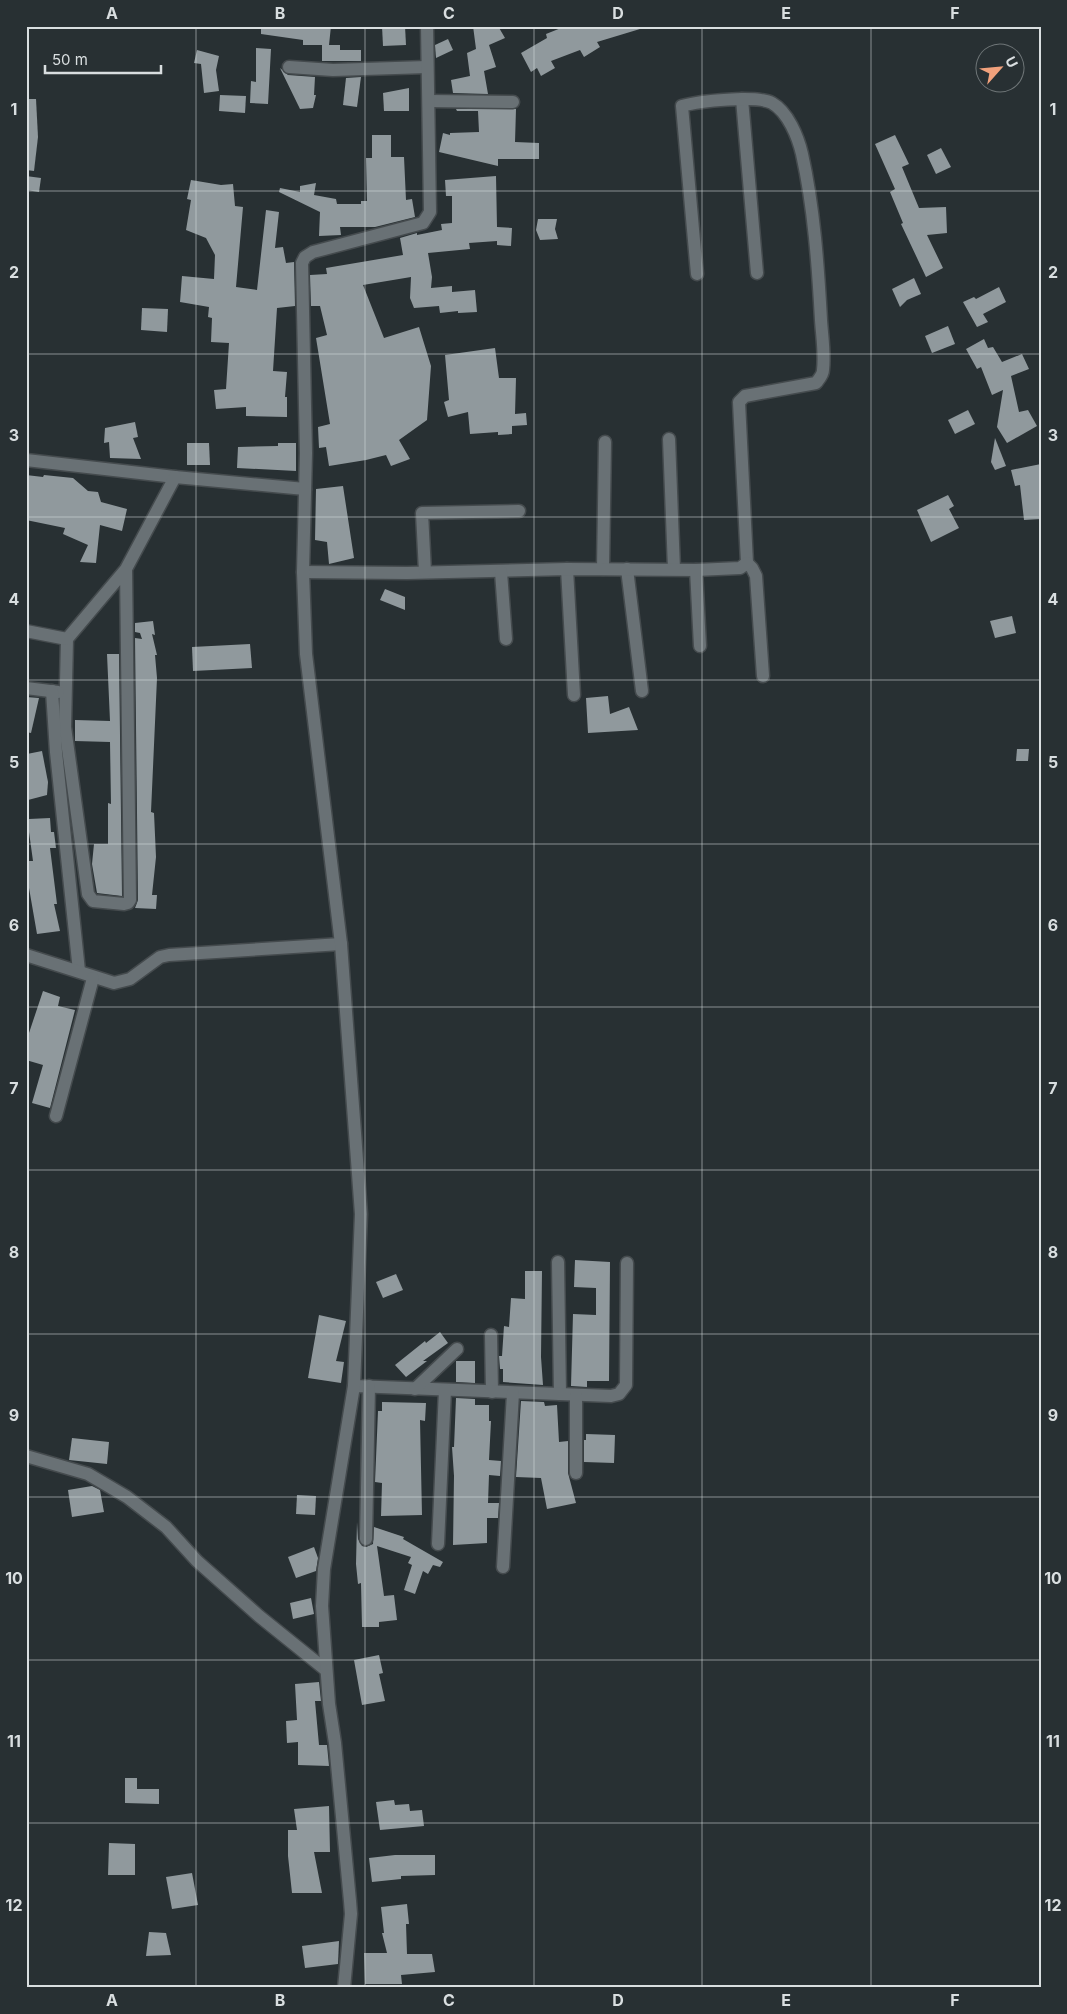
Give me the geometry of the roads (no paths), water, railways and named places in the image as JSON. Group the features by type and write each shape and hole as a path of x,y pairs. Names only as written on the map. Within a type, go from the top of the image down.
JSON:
{"street":[{"path":"344,1988 351,1914 326,1670 322,1606 324,1569 354,1386 361,1214 341,944 306,654 303,572 306,453 302,263 313,252 423,223 427,218 430,212 430,101 427,26"},
{"path":"289,67 333,70 428,67"},
{"path":"697,274 682,106 760,98 773,103 789,122 802,153 813,221 820,293 824,370 816,383 745,396 739,402 747,564 752,568 756,576 763,676"},
{"path":"742,99 757,273"},
{"path":"430,101 513,102"},
{"path":"669,439 674,569"},
{"path":"603,569 605,442"},
{"path":"26,460 175,477 306,489"},
{"path":"79,971 56,752 58,692 67,639 126,569 175,477"},
{"path":"425,572 422,513 520,511"},
{"path":"303,572 501,572 567,569 696,570 740,568 747,564"},
{"path":"58,692 65,728 88,894 93,901 128,903 130,900 126,569"},
{"path":"567,569 574,695"},
{"path":"627,569 642,691"},
{"path":"696,570 700,646"},
{"path":"501,572 506,639"},
{"path":"26,631 67,639"},
{"path":"26,688 58,692"},
{"path":"26,956 79,971 92,978 114,983 140,974 160,957 169,955 341,944"},
{"path":"56,1116 92,978"},
{"path":"558,1262 560,1394"},
{"path":"354,1386 576,1395 611,1396 619,1394 626,1385 627,1263"},
{"path":"491,1335 492,1392"},
{"path":"416,1389 458,1349"},
{"path":"366,1539 369,1386"},
{"path":"438,1544 445,1390"},
{"path":"503,1567 513,1393"},
{"path":"576,1395 576,1473"},
{"path":"26,1456 88,1474 127,1497 166,1527 197,1561 259,1616 326,1670"}]}
